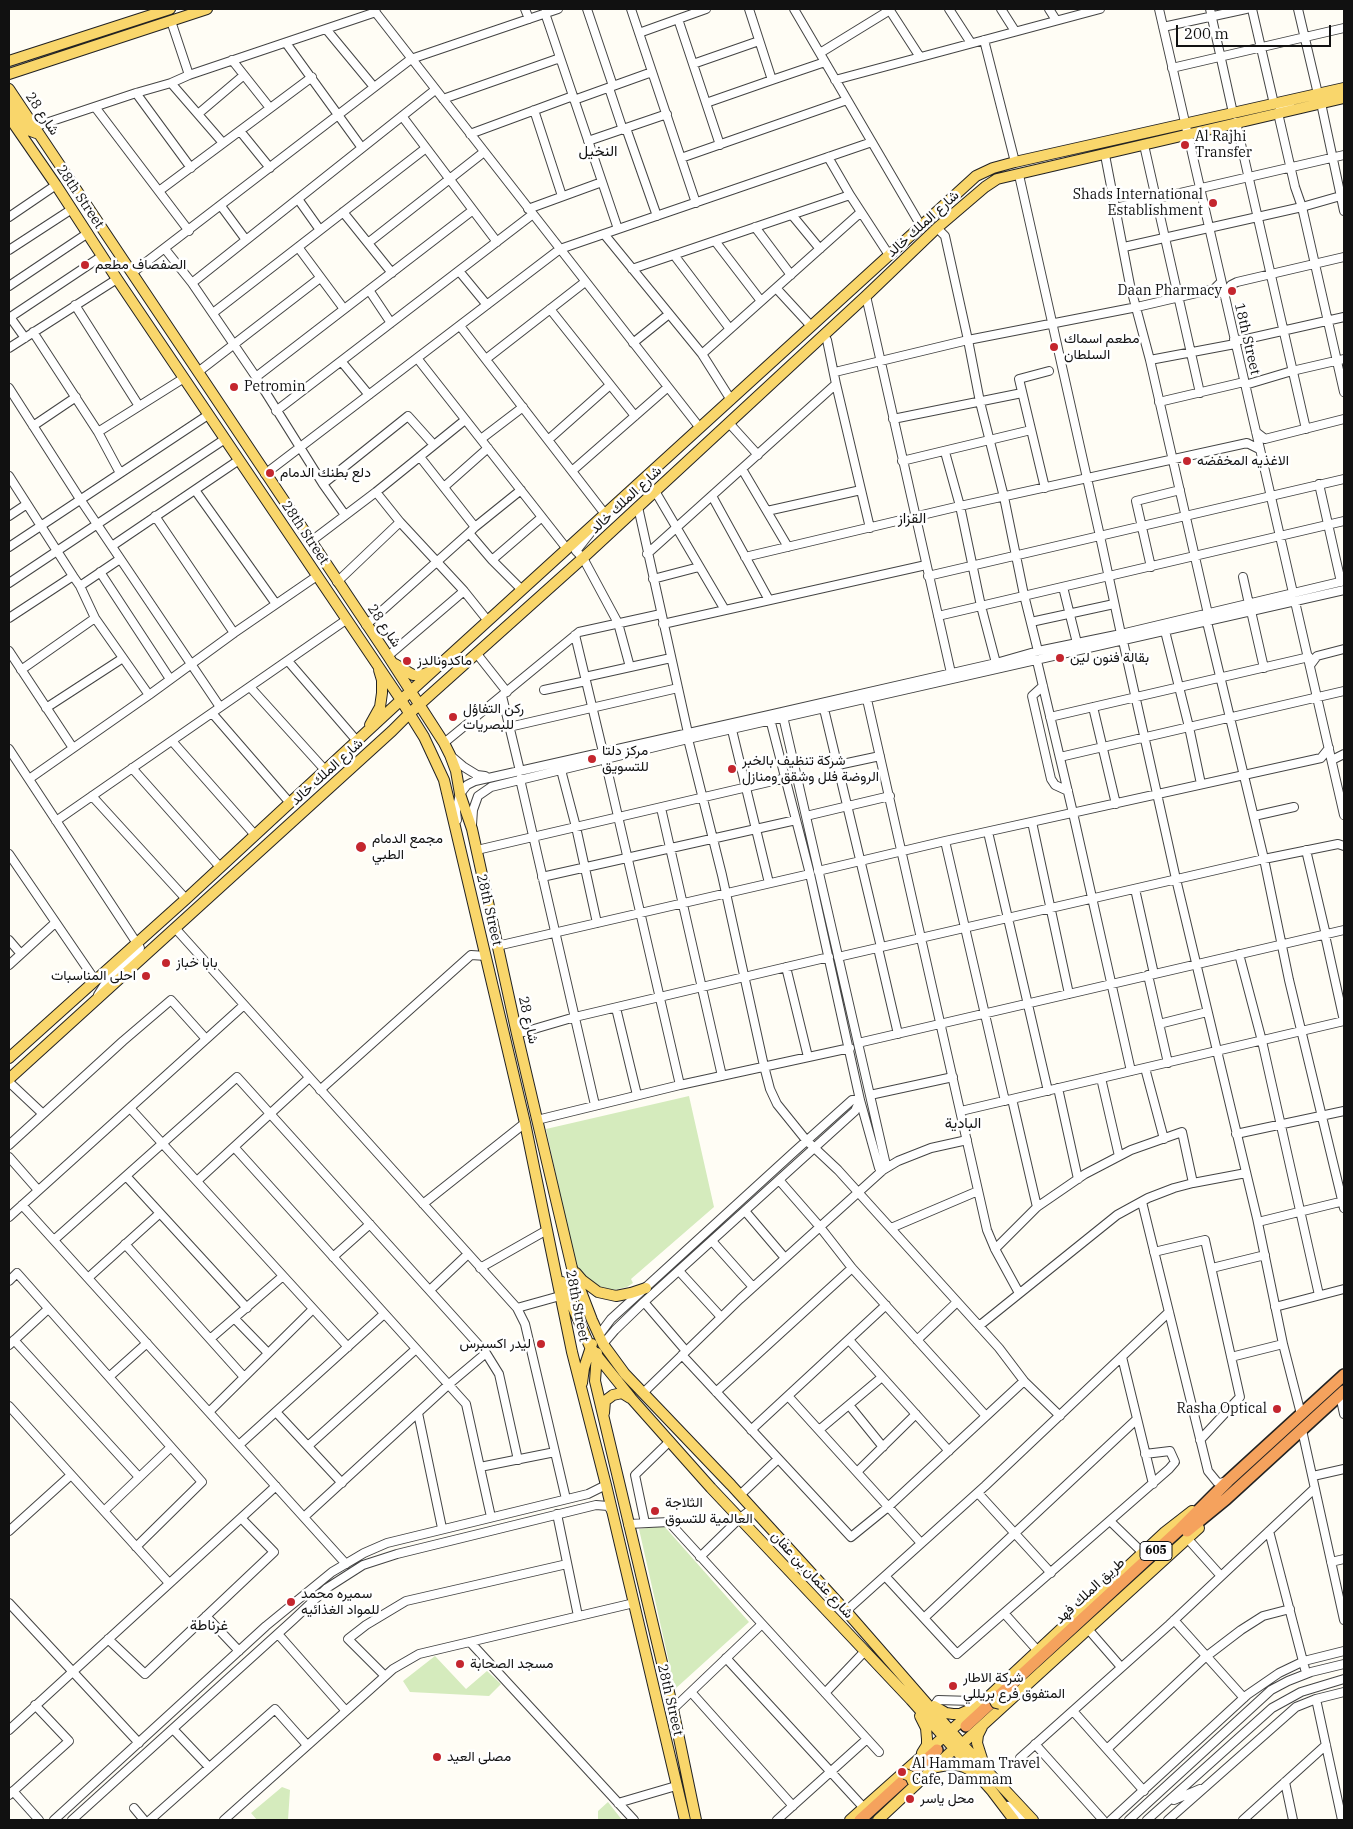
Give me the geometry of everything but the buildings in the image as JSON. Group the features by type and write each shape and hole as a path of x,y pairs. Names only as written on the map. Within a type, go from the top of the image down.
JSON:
{"highway":[{"name":"طريق الملك فهد","path":"1342,1393 1226,1499 1195,1524 967,1727 1180,1529 1228,1481 1344,1375"},
{"path":"860,1820 938,1752 869,1820"}],"main road":[{"path":"9,61 157,11 170,9"},
{"path":"9,74 207,9"},
{"name":"شارع الملك خالد","path":"9,1058 976,176 993,168 1015,162 1185,123 1235,117 1276,108 1319,98 1344,88"},
{"name":"شارع 28","path":"9,89 389,658 450,755 477,850 497,946 572,1268 601,1340"},
{"name":"شارع الملك خالد","path":"1319,98 1344,98"},
{"path":"9,103 28,130 36,130"},
{"name":"28th Street","path":"9,117 410,713 424,737 444,780 525,1123 581,1390 606,1485 685,1820"},
{"name":"شارع الملك خالد","path":"9,1081 410,713 583,558 937,228 985,187 998,180 1020,174 1188,135 1235,117"},
{"path":"389,658 402,670 413,675 424,674 437,669"},
{"path":"360,737 380,707 382,680 376,662"},
{"path":"429,720 427,701 432,694"},
{"path":"392,731 403,728 410,729 424,737"},
{"name":"شارع عثمان بن عفان","path":"555,1266 593,1351 631,1398 740,1518 911,1700 947,1733 982,1773 1033,1820"},
{"path":"572,1268 582,1280 598,1292 616,1296 646,1288"},
{"path":"581,1390 584,1368 601,1340"},
{"name":"شارع عثمان بن عفان","path":"601,1340 625,1374 740,1495 930,1704 947,1733"},
{"name":"28th Street","path":"593,1351 595,1381 673,1709 696,1820"},
{"path":"604,1418 605,1401 613,1394 622,1393 631,1398"},
{"path":"982,1773 977,1743 978,1735 993,1700 1037,1650 1173,1526 1210,1498"},
{"path":"850,1820 947,1733 1088,1629 1187,1538 1226,1499"},
{"path":"911,1700 924,1723 927,1733 927,1745 919,1758"},
{"path":"930,1704 946,1713 953,1714 964,1712 993,1700"},
{"path":"878,1820 912,1786 984,1723"},
{"path":"933,1768 953,1764 982,1773"},
{"name":"شارع عثمان بن عفان","path":"982,1773 992,1791 1014,1820"},
{"path":"902,1775 910,1776 912,1786"}],"street":[{"path":"525,9 529,19"},
{"path":"132,273 189,231 411,58 558,9"},
{"path":"587,9 611,87 656,216"},
{"path":"632,9 696,203"},
{"path":"640,33 706,9"},
{"path":"749,9 772,80"},
{"path":"794,9 921,226"},
{"path":"949,9 971,43"},
{"path":"1001,9 1016,31"},
{"path":"1049,9 1056,20"},
{"path":"836,80 1099,9"},
{"name":"18th Street","path":"1159,9 1270,496 1310,660 1344,815"},
{"path":"1163,27 1211,12 1246,9"},
{"path":"1252,9 1290,168 1316,264 1328,320 1341,360 1344,392"},
{"path":"1298,9 1343,196 1344,210"},
{"path":"820,53 890,10 920,57"},
{"path":"36,130 95,107 171,83 189,75 374,11 700,428"},
{"path":"1211,12 1306,429"},
{"path":"545,13 618,229"},
{"path":"678,19 720,144"},
{"path":"171,21 189,75"},
{"path":"1172,68 1344,28"},
{"path":"326,29 374,87"},
{"path":"984,40 1015,162"},
{"path":"693,64 759,41"},
{"path":"286,43 362,148"},
{"path":"443,100 560,58"},
{"path":"232,60 270,108"},
{"path":"706,103 825,62"},
{"path":"470,134 534,110 611,87 652,72"},
{"path":"198,114 244,75"},
{"path":"159,191 312,77"},
{"path":"171,83 223,143"},
{"path":"192,283 435,90"},
{"path":"136,93 191,168"},
{"path":"681,158 847,100"},
{"path":"95,107 189,231"},
{"path":"534,110 562,196"},
{"path":"588,142 667,114"},
{"path":"402,116 497,242"},
{"path":"240,131 270,168"},
{"path":"265,474 560,250 872,142"},
{"path":"1144,145 1200,393"},
{"path":"212,313 426,148"},
{"path":"368,243 484,152"},
{"path":"1105,155 1130,285 1160,402 1302,1032 1344,1204 1258,1222"},
{"path":"1115,208 1344,155"},
{"path":"828,157 889,255"},
{"path":"1020,174 1051,323 1176,879 1258,1222 1283,1344 1301,1414"},
{"path":"276,411 497,242 530,212 562,196 602,182"},
{"path":"9,215 56,185"},
{"path":"632,269 850,195"},
{"path":"1124,247 1343,196"},
{"path":"298,199 320,230"},
{"path":"220,206 246,240"},
{"path":"9,250 72,209"},
{"path":"256,377 473,210"},
{"path":"343,212 392,273"},
{"path":"702,354 861,212"},
{"path":"792,215 820,249"},
{"path":"755,227 791,275"},
{"path":"937,228 945,236 980,402 1004,497 1015,556 1038,651"},
{"path":"9,286 88,233"},
{"path":"604,234 702,354 731,400"},
{"path":"715,241 761,301"},
{"path":"298,247 344,309"},
{"path":"165,249 192,283 256,377 323,484 345,514"},
{"path":"674,255 730,329"},
{"path":"25,338 10,318 102,256"},
{"path":"1224,294 1237,282 1344,257"},
{"path":"459,271 487,305"},
{"path":"198,372 320,278"},
{"path":"9,348 117,279"},
{"path":"486,359 585,282"},
{"path":"835,372 968,340 1137,307 1214,289 1221,282"},
{"path":"776,288 811,326"},
{"path":"369,290 391,323"},
{"path":"866,296 950,673"},
{"path":"75,305 139,406"},
{"path":"550,309 635,416"},
{"path":"633,343 669,314"},
{"path":"1150,360 1344,317"},
{"path":"460,326 605,514"},
{"path":"33,332 98,432 120,473"},
{"path":"823,336 827,340 835,372 836,384 870,528"},
{"path":"417,358 567,549"},
{"path":"1160,402 1341,360"},
{"path":"341,361 369,395"},
{"path":"1045,488 1019,379 1049,371"},
{"path":"98,432 184,378"},
{"path":"647,554 836,384"},
{"path":"548,440 610,385"},
{"path":"572,471 668,387"},
{"path":"9,388 80,499 220,707"},
{"path":"893,419 1022,392"},
{"path":"33,426 76,397"},
{"path":"480,439 523,408"},
{"path":"9,547 208,414"},
{"path":"323,484 408,416 434,445"},
{"path":"1256,432 1265,439 1344,419"},
{"path":"310,542 376,492 465,420"},
{"path":"729,423 758,455"},
{"path":"902,461 989,442 1031,430"},
{"path":"9,583 225,440"},
{"path":"745,557 960,506 1247,443 1260,449"},
{"path":"444,487 488,448"},
{"path":"945,452 960,506 981,606 996,662"},
{"path":"420,457 476,527"},
{"path":"112,546 239,460"},
{"path":"742,469 788,547"},
{"path":"9,476 11,485 27,504 80,586 95,618 149,695"},
{"path":"928,576 1344,479"},
{"path":"1294,598 1342,581 1319,484"},
{"path":"195,490 276,604"},
{"path":"366,625 468,533 521,490"},
{"path":"767,511 861,490"},
{"path":"1151,567 1136,501 1180,490"},
{"path":"655,491 725,610"},
{"path":"376,492 400,522 464,591 488,621"},
{"path":"712,496 769,600"},
{"path":"621,500 616,510 587,535 576,551 583,558 618,623 630,667"},
{"path":"9,516 27,504"},
{"path":"638,507 688,736 770,1089 777,1104 806,1140 858,1192 999,1348 1024,1381 1060,1416"},
{"path":"156,516 234,633"},
{"path":"492,560 542,517"},
{"path":"337,582 400,522"},
{"path":"938,616 1344,522"},
{"path":"468,533 522,590"},
{"path":"80,586 120,559"},
{"path":"663,624 926,565"},
{"path":"653,579 699,567"},
{"path":"100,572 170,679"},
{"path":"9,618 73,576"},
{"path":"28,779 317,576"},
{"path":"1243,577 1264,668"},
{"path":"1063,587 1077,643"},
{"path":"389,658 464,591"},
{"path":"472,830 473,810 478,796 490,787 520,775 866,696 1107,644 1122,637 1294,598 1344,592"},
{"path":"1031,622 1114,604"},
{"path":"444,743 579,632 661,614"},
{"path":"22,670 95,618"},
{"path":"783,715 824,709 950,673 1038,651 1077,643 1165,631 1208,618"},
{"path":"56,821 346,620"},
{"path":"1165,631 1201,784"},
{"path":"575,635 680,1085"},
{"path":"1050,717 1221,677 1310,660 1344,649"},
{"path":"9,651 72,748"},
{"path":"477,654 504,694 509,727 542,877 596,1105"},
{"path":"46,708 123,658"},
{"path":"544,690 671,658"},
{"path":"1037,660 1131,1071"},
{"path":"288,661 360,737"},
{"path":"1043,686 1032,696 1051,779 1055,785 1068,791"},
{"path":"250,687 325,770"},
{"path":"509,727 678,688"},
{"path":"1060,757 1344,691"},
{"path":"866,696 987,1230 1019,1293"},
{"path":"1093,707 1116,804"},
{"path":"824,709 848,806 898,1034"},
{"path":"212,713 290,803"},
{"path":"783,715 806,816 829,957 860,1100 879,1168 883,1170"},
{"path":"688,736 732,730 770,718"},
{"path":"770,718 796,820 814,872 838,957 886,1165 883,1170"},
{"path":"732,730 769,883"},
{"path":"172,741 255,835"},
{"path":"497,946 944,841 1321,758 1329,748"},
{"path":"9,749 140,948 108,979 94,1001"},
{"path":"1332,760 1344,754"},
{"path":"450,755 477,775 494,777"},
{"path":"458,834 456,811 460,794 466,785 494,777 561,770 604,756"},
{"path":"838,766 881,757"},
{"path":"132,768 220,867"},
{"path":"561,770 576,827 597,923"},
{"path":"477,850 786,778"},
{"path":"92,796 186,898"},
{"path":"806,816 890,796"},
{"path":"1254,816 1294,807"},
{"path":"661,808 722,1076"},
{"path":"542,877 796,820"},
{"path":"1032,822 1069,994"},
{"path":"988,832 1048,1091"},
{"path":"944,841 984,1014 1038,1208"},
{"path":"838,957 1264,859 1338,844 1344,846"},
{"path":"961,1111 1344,1021 1306,850"},
{"path":"9,854 95,980"},
{"path":"1135,889 1159,1024 1168,1063"},
{"path":"9,965 55,923"},
{"path":"175,928 517,1308 525,1324 566,1500"},
{"path":"858,1043 1344,930"},
{"path":"9,940 21,954"},
{"path":"1239,954 1262,1041 1319,1295"},
{"path":"320,1090 471,955 486,956"},
{"path":"517,1034 575,1017 829,957"},
{"path":"786,967 808,1057"},
{"path":"9,1146 123,1041 171,1000 206,1039"},
{"path":"9,1217 244,1005"},
{"path":"616,1008 637,1095"},
{"path":"1159,1024 1207,1012"},
{"path":"537,1120 680,1085 850,1048"},
{"path":"1145,1068 1164,1138"},
{"path":"54,1240 237,1076 486,1354 499,1374 518,1460"},
{"path":"870,1095 953,1077"},
{"path":"196,1181 235,1148 309,1078"},
{"path":"1101,1078 1119,1156"},
{"path":"9,1081 43,1114"},
{"path":"1058,1088 1078,1179"},
{"path":"601,1340 611,1319 806,1140 852,1100 860,1100"},
{"path":"601,1340 679,1272 855,1111 860,1100"},
{"path":"130,1108 348,1347"},
{"path":"1236,1134 1281,1126 1344,1111"},
{"path":"423,1204 525,1123"},
{"path":"995,1249 1038,1208 1078,1179 1119,1156 1182,1132 1193,1183"},
{"path":"643,1393 753,1287 883,1170 898,1161 931,1148 967,1140"},
{"path":"235,1148 466,1404 491,1517"},
{"path":"9,1157 38,1190"},
{"path":"979,1326 1117,1215 1142,1202 1193,1183 1246,1173"},
{"path":"126,1176 247,1308"},
{"path":"779,1180 820,1227 852,1268 986,1416"},
{"path":"891,1228 978,1191"},
{"path":"1142,1202 1208,1472 1217,1482 1228,1481"},
{"path":"22,1205 346,1564"},
{"path":"745,1211 785,1258"},
{"path":"88,1278 160,1213"},
{"path":"333,1257 370,1224"},
{"path":"480,1268 547,1230"},
{"path":"1154,1252 1205,1240 1212,1268 1240,1398 1200,1440"},
{"path":"712,1241 753,1287"},
{"path":"125,1244 244,1377"},
{"path":"430,1290 468,1254"},
{"path":"1212,1268 1265,1255"},
{"path":"716,1392 852,1268"},
{"path":"679,1272 721,1317"},
{"path":"9,1281 17,1273 202,1482 136,1547"},
{"path":"210,1340 283,1276"},
{"path":"1275,1307 1344,1289"},
{"path":"517,1308 560,1296"},
{"path":"644,1302 716,1392 851,1537 888,1506 1024,1381"},
{"path":"917,1340 957,1302"},
{"path":"751,1430 886,1306"},
{"path":"48,1309 12,1342 139,1478"},
{"path":"209,1412 313,1309"},
{"path":"846,1611 978,1492 1169,1312"},
{"path":"238,1444 384,1314"},
{"path":"234,1319 268,1353"},
{"path":"849,1340 948,1451"},
{"path":"109,1377 147,1343"},
{"path":"1231,1357 1283,1344"},
{"path":"308,1446 416,1349"},
{"path":"304,1517 448,1385 486,1354"},
{"path":"1122,1357 1152,1484"},
{"path":"820,1430 882,1376"},
{"path":"1342,1393 1344,1414"},
{"path":"788,1396 921,1543"},
{"path":"849,1405 883,1446"},
{"path":"11,1412 71,1475 169,1584"},
{"path":"276,1412 342,1483"},
{"path":"418,1413 442,1528"},
{"path":"857,1472 916,1414"},
{"path":"924,1618 1137,1419"},
{"path":"1302,1430 1344,1620"},
{"path":"645,1523 635,1475 670,1441"},
{"path":"104,1511 171,1446"},
{"path":"885,1576 957,1654 1175,1462 1170,1451 1145,1454"},
{"path":"480,1467 555,1452"},
{"path":"740,1495 778,1459"},
{"path":"1313,1476 1344,1469"},
{"path":"9,1531 71,1475"},
{"path":"54,1820 239,1650 332,1572 364,1553 387,1543 442,1528 566,1500 588,1494 606,1485"},
{"path":"9,1730 276,1486"},
{"path":"1020,1758 1174,1620 1314,1489"},
{"path":"978,1492 1050,1573"},
{"path":"587,1507 590,1500 588,1494"},
{"path":"72,1820 278,1634 326,1588 363,1565 397,1554 596,1504 608,1506 612,1513"},
{"path":"700,1557 752,1508"},
{"path":"556,1514 578,1616"},
{"path":"108,1639 145,1674 274,1552 241,1518"},
{"path":"1110,1521 1143,1553"},
{"path":"628,1524 669,1522 879,1752"},
{"path":"1269,1531 1305,1669"},
{"path":"1187,1538 1221,1576"},
{"path":"1331,1562 1344,1559"},
{"path":"386,1676 348,1638 366,1625 406,1601 567,1564"},
{"path":"9,1603 139,1743"},
{"path":"224,1820 393,1669 419,1654 634,1603"},
{"path":"1106,1749 1207,1656 1241,1630 1263,1616 1290,1609"},
{"path":"1004,1613 1037,1650"},
{"path":"206,1616 239,1650"},
{"path":"1174,1620 1244,1698"},
{"path":"673,1709 762,1624"},
{"path":"1088,1629 1121,1667"},
{"path":"278,1634 346,1711"},
{"path":"470,1642 634,1820"},
{"path":"825,1693 865,1651"},
{"path":"1111,1820 1244,1698 1279,1673 1304,1661 1344,1651"},
{"path":"1288,1681 1325,1655"},
{"path":"726,1658 864,1808"},
{"path":"1127,1820 1271,1690 1310,1672 1344,1664"},
{"path":"1147,1820 1272,1708 1301,1692 1344,1679"},
{"path":"691,1692 792,1806"},
{"path":"1168,1820 1296,1708 1316,1699 1344,1692"},
{"path":"1316,1699 1342,1820"},
{"path":"35,1706 69,1741 11,1793 39,1820"},
{"path":"150,1820 275,1709 307,1746"},
{"path":"1072,1711 1144,1791"},
{"path":"173,1729 209,1767"},
{"path":"777,1820 867,1739"},
{"path":"1035,1744 1103,1820"},
{"path":"1187,1751 1212,1745"},
{"path":"1244,1820 1326,1746"},
{"path":"1285,1782 1293,1820"},
{"path":"618,1803 676,1786"},
{"path":"1156,1812 1180,1797 1204,1788"},
{"path":"992,1791 1022,1820"},
{"path":"134,1808 144,1820"}],"green space":[{"path":"689,1096 714,1207 631,1279 633,1283 627,1287 614,1290 594,1285 579,1272 546,1129"},
{"path":"664,1526 749,1622 675,1689 639,1529"},
{"path":"435,1656 466,1689 487,1671 501,1684 489,1696 410,1692 403,1681"},
{"path":"282,1787 290,1790 288,1820 257,1820 251,1813"},
{"path":"608,1802 622,1820 598,1820 598,1811"}],"tunnel":[{"path":"939,1753 969,1729"}],"place":[{"name":"Al Rajhi Transfer","path":"1185,145"},
{"name":"Shads International Establishment","path":"1213,203"},
{"name":"الصفصاف مطعم","path":"85,265"},
{"name":"Daan Pharmacy","path":"1232,291"},
{"name":"مطعم اسماك السلطان","path":"1054,347"},
{"name":"Petromin","path":"234,387"},
{"name":"الاغذيه المخفضه","path":"1187,461"},
{"name":"دلع بطنك الدمام","path":"270,473"},
{"name":"بقالة فنون لين","path":"1060,658"},
{"name":"ماكدونالدز","path":"407,661"},
{"name":"ركن التفاؤل للبصريات","path":"453,717"},
{"name":"مركز دلتا للتسويق","path":"592,759"},
{"name":"شركة تنظيف بالخبر الروضة فلل وشقق ومنازل","path":"732,769"},
{"name":"مجمع الدمام الطبي","path":"361,847"},
{"name":"بابا خباز","path":"166,963"},
{"name":"احلى المناسبات","path":"146,976"},
{"name":"ليدر اكسبرس","path":"541,1344"},
{"name":"Rasha Optical","path":"1277,1409"},
{"name":"الثلاجة العالمية للتسوق","path":"655,1511"},
{"name":"سميره محمد للمواد الغذائيه","path":"291,1602"},
{"name":"مسجد الصحابة","path":"460,1664"},
{"name":"شركة الاطار المتفوق فرع بريللي","path":"953,1686"},
{"name":"مصلى العيد","path":"437,1757"},
{"name":"Al Hammam Travel Cafe, Dammam","path":"902,1772"},
{"name":"محل ياسر","path":"910,1799"}],"district":[{"name":"النخيل","path":"598,152"},
{"name":"القزاز","path":"912,519"},
{"name":"البادية","path":"963,1124"},
{"name":"غرناطة","path":"209,1626"}]}
